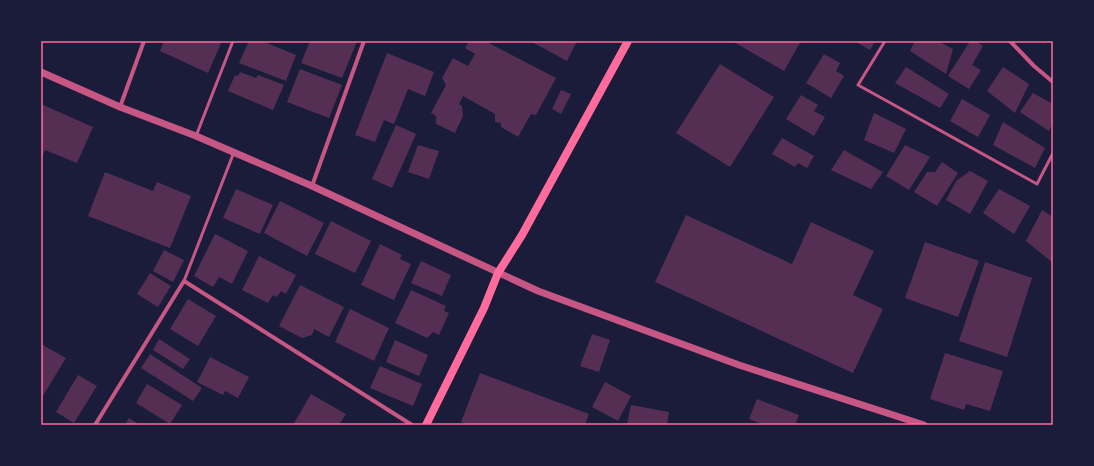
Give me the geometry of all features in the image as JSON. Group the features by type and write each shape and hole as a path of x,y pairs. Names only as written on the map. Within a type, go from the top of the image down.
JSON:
{"main road":[{"path":"426,425 484,308 498,273 522,235 628,41"}],"street":[{"path":"120,107 144,41"},
{"path":"312,186 364,41"},
{"path":"1010,41 1034,66 1053,82"},
{"path":"41,72 120,107 196,136 312,186 498,273 538,290 739,364 924,425"},
{"path":"95,425 184,281 412,425"}],"lane":[{"path":"196,136 233,41"},
{"path":"885,41 858,85 1037,184 1053,153"},
{"path":"184,281 234,152"}],"building":[{"path":"164,41 222,41 208,73 160,51"},
{"path":"249,41 262,41 296,55 286,81 239,63"},
{"path":"310,41 357,41 342,78 301,63"},
{"path":"469,41 485,41 556,78 536,115 531,114 518,137 501,127 501,123 495,122 495,114 463,96 459,104 462,106 463,116 455,133 436,124 436,116 431,113 446,85 442,78 453,58 468,66 475,54 465,48"},
{"path":"530,41 577,41 567,61"},
{"path":"732,41 801,41 784,71"},
{"path":"854,41 875,41 870,50"},
{"path":"915,41 938,41 953,49 946,74 910,51"},
{"path":"970,41 976,41 983,46 972,65 981,70 969,89 948,76"},
{"path":"387,53 434,72 425,96 408,89 394,124 384,120 375,142 355,135"},
{"path":"824,54 840,63 836,71 844,76 831,98 806,83"},
{"path":"720,64 774,97 730,167 676,133"},
{"path":"906,67 949,94 940,108 895,83"},
{"path":"1003,67 1029,84 1015,113 987,91"},
{"path":"300,69 342,85 329,118 287,102"},
{"path":"240,72 256,78 258,75 284,85 273,110 228,91 235,75 238,76"},
{"path":"561,90 571,94 561,114 552,109"},
{"path":"1033,93 1053,104 1053,122 1049,131 1020,112"},
{"path":"801,95 818,105 814,111 825,117 814,136 786,119"},
{"path":"962,99 990,115 978,137 950,121"},
{"path":"41,104 93,127 77,163 45,150 41,160"},
{"path":"874,113 906,129 894,153 864,140"},
{"path":"1003,122 1045,148 1035,168 993,145"},
{"path":"396,125 416,134 392,188 372,179"},
{"path":"782,138 814,156 807,168 798,163 795,167 772,154"},
{"path":"418,145 439,151 429,179 408,172"},
{"path":"905,145 930,157 909,190 886,176"},
{"path":"844,150 883,172 871,189 831,170"},
{"path":"942,162 958,173 937,206 914,192 927,172 935,172"},
{"path":"970,171 988,181 970,214 946,200 956,181"},
{"path":"105,172 153,191 157,182 191,196 170,248 88,216"},
{"path":"236,189 273,205 260,234 223,218"},
{"path":"999,189 1030,206 1014,234 983,213"},
{"path":"280,201 324,223 307,256 264,233"},
{"path":"1042,210 1053,217 1053,263 1026,241"},
{"path":"686,215 792,264 811,222 874,251 853,295 883,309 853,373 655,282"},
{"path":"331,221 371,241 355,273 315,254"},
{"path":"215,234 248,251 232,284 219,277 213,287 194,276"},
{"path":"925,242 979,261 958,317 905,298"},
{"path":"380,244 402,255 400,259 411,264 394,300 361,285"},
{"path":"164,250 184,260 173,282 153,271"},
{"path":"259,256 296,275 286,294 281,291 277,297 273,295 268,303 242,290"},
{"path":"421,261 451,275 442,296 411,283"},
{"path":"985,262 1032,278 1007,357 959,341"},
{"path":"150,273 171,286 158,307 137,294"},
{"path":"300,285 344,307 329,337 314,329 312,335 302,338 279,326"},
{"path":"411,290 446,306 444,311 449,313 439,335 433,332 427,338 395,323"},
{"path":"188,299 216,316 198,346 170,329"},
{"path":"350,309 389,328 374,361 335,342"},
{"path":"592,334 610,340 599,372 580,366"},
{"path":"159,339 190,359 183,369 153,350"},
{"path":"395,340 428,355 419,376 386,362"},
{"path":"41,344 66,358 41,399"},
{"path":"945,353 1003,371 990,411 966,404 964,410 930,399"},
{"path":"150,354 202,388 193,401 141,368"},
{"path":"210,357 249,377 238,398 225,391 223,395 197,382"},
{"path":"380,366 422,384 413,406 370,388"},
{"path":"480,373 589,414 585,425 469,425 461,422"},
{"path":"78,375 97,386 74,423 56,412"},
{"path":"605,382 631,396 618,421 592,407"},
{"path":"147,384 182,405 170,424 136,403"},
{"path":"311,394 346,414 339,425 293,425"},
{"path":"757,399 799,415 795,425 764,425 749,419"},
{"path":"631,405 669,412 667,425 627,424"},
{"path":"129,418 140,425 125,425"}]}
